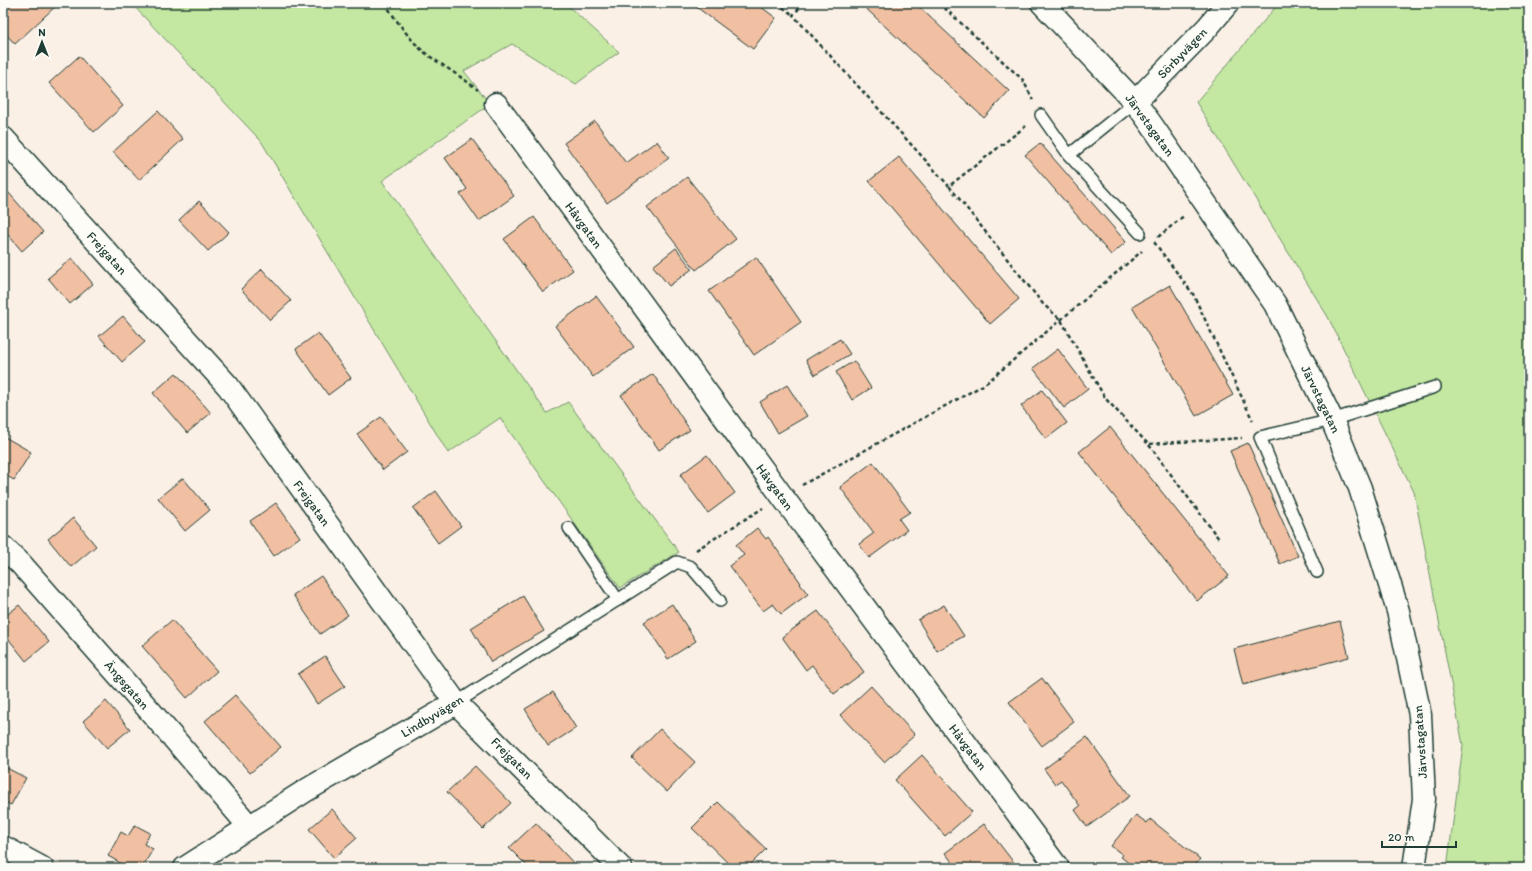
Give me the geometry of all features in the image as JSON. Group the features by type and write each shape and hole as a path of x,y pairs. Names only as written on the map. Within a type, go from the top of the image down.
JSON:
{"street":[{"name":"Järvstagatan","path":"1042,3 1135,102 1275,304 1332,420 1360,488 1398,611 1420,715 1424,799 1414,868"},
{"name":"Sörbyvägen","path":"1135,102 1207,28 1228,3"},
{"name":"Håvgatan","path":"496,104 782,496 1058,868"},
{"name":"Frejgatan","path":"3,138 228,386 456,702 621,868"},
{"name":"Ängsgatan","path":"3,547 31,576 151,712 249,826"},
{"name":"Lindbyvägen","path":"185,868 305,791 456,702"},
{"path":"3,847 42,868"}],"lane":[{"path":"1069,155 1135,102"},
{"path":"1041,115 1069,155 1140,233"},
{"path":"1317,572 1260,436 1332,420 1435,387"},
{"path":"569,528 618,600"},
{"path":"677,562 691,567 720,601"},
{"name":"Lindbyvägen","path":"456,702 677,562"}],"path":[{"path":"385,3 397,21 424,51 461,76 496,104"},
{"path":"777,3 793,15 950,186 1043,304 1061,320 1105,398 1148,444 1219,539"},
{"path":"793,15 804,3"},
{"path":"939,3 1023,80 1041,115 950,186"},
{"path":"677,562 782,496 985,384 1202,199"},
{"path":"1148,444 1260,436 1193,294 1153,241"}],"green space":[{"path":"131,3 565,3 619,52 576,84 512,44 464,71 490,104 382,181 547,413 568,402 679,552 620,588 500,418 448,453 261,141"},
{"path":"1279,3 1529,3 1529,868 1447,868 1463,745 1414,492 1328,317 1196,102"}],"building":[{"path":"3,3 59,3 15,44 3,31"},
{"path":"691,3 756,3 776,18 753,49"},
{"path":"860,3 915,3 1009,91 984,118"},
{"path":"79,56 123,106 94,132 49,83"},
{"path":"158,111 183,139 139,180 113,152"},
{"path":"595,121 626,163 657,141 669,158 607,203 564,143"},
{"path":"472,139 514,196 479,221 460,194 467,189 445,158"},
{"path":"1040,143 1126,242 1111,255 1025,155"},
{"path":"899,157 1019,299 990,324 869,181"},
{"path":"687,177 736,239 696,270 647,207"},
{"path":"8,192 43,232 22,251 3,229 3,197"},
{"path":"199,201 229,232 208,251 179,220"},
{"path":"534,217 573,270 543,292 504,239"},
{"path":"676,248 692,269 669,286 653,266"},
{"path":"756,257 801,322 754,355 709,291"},
{"path":"72,258 93,284 70,304 48,278"},
{"path":"262,269 291,301 270,320 241,289"},
{"path":"1170,285 1233,395 1196,416 1132,307"},
{"path":"596,296 634,347 593,377 555,326"},
{"path":"123,316 145,342 122,362 99,336"},
{"path":"318,333 351,378 328,395 296,349"},
{"path":"840,339 850,354 815,375 806,360"},
{"path":"1058,349 1088,389 1064,408 1033,368"},
{"path":"854,361 871,388 852,400 836,372"},
{"path":"176,373 211,413 187,433 153,393"},
{"path":"653,374 690,430 659,450 621,395"},
{"path":"787,385 807,416 778,433 760,402"},
{"path":"1042,390 1067,423 1046,439 1021,406"},
{"path":"381,417 407,452 383,470 357,434"},
{"path":"1110,427 1229,576 1197,601 1079,452"},
{"path":"3,436 31,452 14,480 3,474"},
{"path":"1248,443 1298,556 1280,564 1230,451"},
{"path":"707,455 735,493 708,513 680,475"},
{"path":"873,462 910,512 899,519 907,530 869,558 859,544 874,533 840,487"},
{"path":"183,478 210,510 185,531 158,498"},
{"path":"436,491 461,526 438,543 413,508"},
{"path":"276,503 300,537 274,556 250,521"},
{"path":"73,518 96,546 71,567 48,539"},
{"path":"757,528 766,539 768,537 808,594 781,614 773,604 763,611 729,566 744,555 736,545"},
{"path":"321,576 348,615 320,634 293,595"},
{"path":"523,596 544,631 491,662 471,628"},
{"path":"672,604 696,641 668,659 644,622"},
{"path":"19,605 49,642 26,661 3,632 3,618"},
{"path":"944,605 964,636 937,651 918,620"},
{"path":"818,611 864,672 834,694 812,665 806,670 782,637"},
{"path":"172,620 217,671 187,698 142,646"},
{"path":"1340,621 1349,657 1243,685 1234,649"},
{"path":"325,656 345,686 317,704 298,674"},
{"path":"1042,678 1074,722 1042,746 1009,702"},
{"path":"871,686 915,735 884,762 840,715"},
{"path":"553,692 576,728 548,746 525,709"},
{"path":"235,695 281,747 250,773 205,721"},
{"path":"106,701 130,729 107,748 83,721"},
{"path":"660,729 695,762 667,792 632,758"},
{"path":"1087,737 1130,796 1087,827 1075,810 1080,806 1061,780 1055,784 1044,769"},
{"path":"922,755 972,812 945,836 895,780"},
{"path":"3,766 26,778 11,805 3,801"},
{"path":"475,766 511,803 483,829 447,792"},
{"path":"718,802 766,849 747,868 733,868 692,828"},
{"path":"332,809 357,838 334,858 309,829"},
{"path":"1136,815 1147,823 1150,819 1200,859 1193,868 1135,868 1121,857 1123,855 1111,846"},
{"path":"536,823 578,868 529,868 509,848"},
{"path":"984,824 1018,868 957,868 945,853"},
{"path":"135,825 150,833 144,844 153,849 142,868 129,868 108,856 121,832 128,836"}]}
